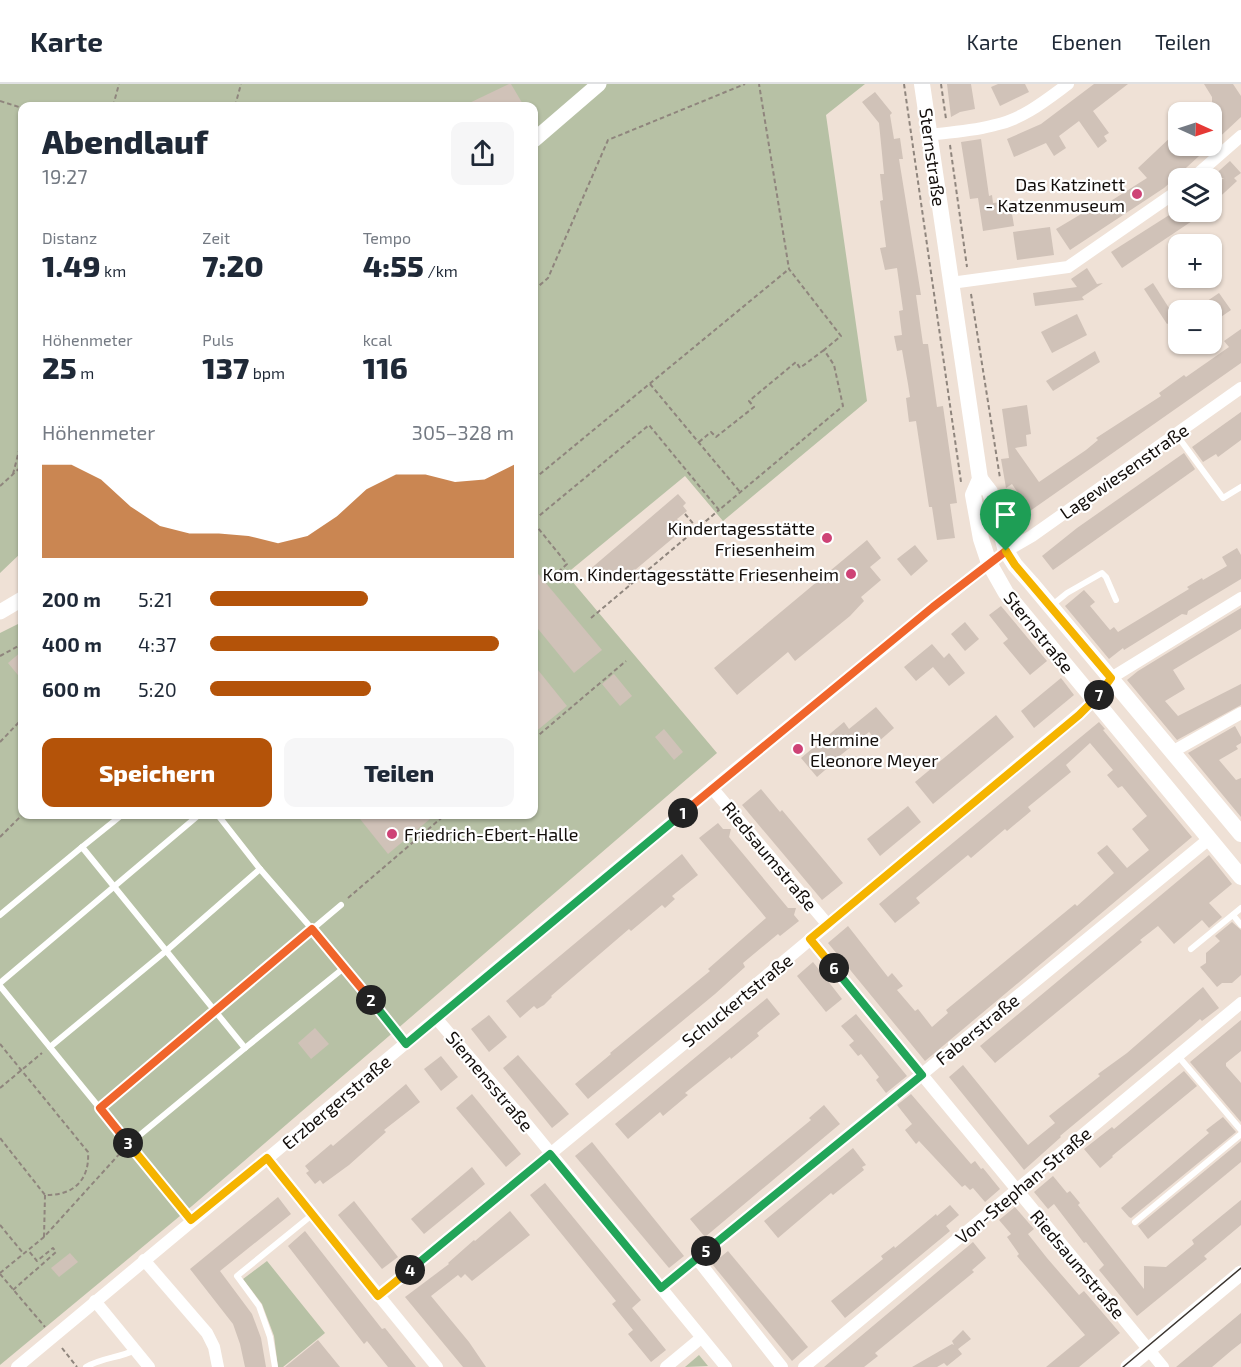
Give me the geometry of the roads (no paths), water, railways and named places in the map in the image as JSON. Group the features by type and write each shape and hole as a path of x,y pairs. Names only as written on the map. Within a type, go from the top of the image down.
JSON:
{"main road":[{"name":"Sternstraße","path":"922,84 980,479 990,492 1006,551 1015,565 1236,828"},
{"name":"Sternstraße","path":"980,479 973,495 981,539 989,563 1006,593 1241,877"},
{"path":"989,563 1006,551"},
{"path":"1094,701 1111,678"},
{"path":"1209,838 1236,828"}],"street":[{"path":"538,137 599,84"},
{"path":"930,135 995,125 1020,116 1068,84"},
{"path":"1204,168 1241,136"},
{"path":"951,283 1068,267 1168,198"},
{"name":"Lagewiesenstraße","path":"1006,551 1032,536 1241,388"},
{"name":"Erzbergerstraße","path":"17,1367 712,788 989,563"},
{"path":"1111,678 1241,598"},
{"path":"0,612 18,601"},
{"name":"Schuckertstraße","path":"378,1296 828,925 1094,701"},
{"path":"1172,752 1241,713"},
{"name":"Riedsaumstraße","path":"712,788 828,925"},
{"name":"Faberstraße","path":"661,1288 1209,838"},
{"name":"Riedsaumstraße","path":"810,939 1163,1367"},
{"name":"Von-Stephan-Straße","path":"804,1367 1241,1003"},
{"name":"Siemensstraße","path":"436,1018 724,1367"},
{"path":"267,1158 437,1367"},
{"path":"697,1259 783,1367"},
{"path":"144,1260 207,1333 214,1347 218,1367"},
{"path":"1128,1367 1241,1273"},
{"path":"95,1301 149,1367"},
{"path":"666,1367 701,1338"}],"lane":[{"path":"1176,434 1223,498 1241,487"},
{"path":"1051,606 1067,593 1102,573 1116,600"},
{"path":"0,915 117,819"},
{"path":"191,1220 0,984 194,819"},
{"path":"221,819 260,869 345,967 406,1044"},
{"path":"82,848 245,1048"},
{"path":"50,1047 260,869"},
{"path":"100,1108 341,905"},
{"path":"1191,949 1241,908"},
{"path":"1233,915 1241,925"},
{"path":"129,1144 345,967"},
{"path":"1135,1222 1241,1132 1178,1056"},
{"path":"275,1367 270,1337 259,1306 237,1276 312,1215"},
{"path":"86,1367 99,1360 123,1356 135,1350"}],"tram line":[{"path":"1123,1367 1241,1268"}],"place":[{"name":"Das Katzinett - Katzenmuseum","path":"1137,194"},
{"name":"Kindertagesstätte Friesenheim","path":"827,538"},
{"name":"Kom. Kindertagesstätte Friesenheim","path":"851,574"},
{"name":"Hermine Eleonore Meyer","path":"798,749"},
{"name":"Friedrich-Ebert-Halle","path":"392,834"}]}
